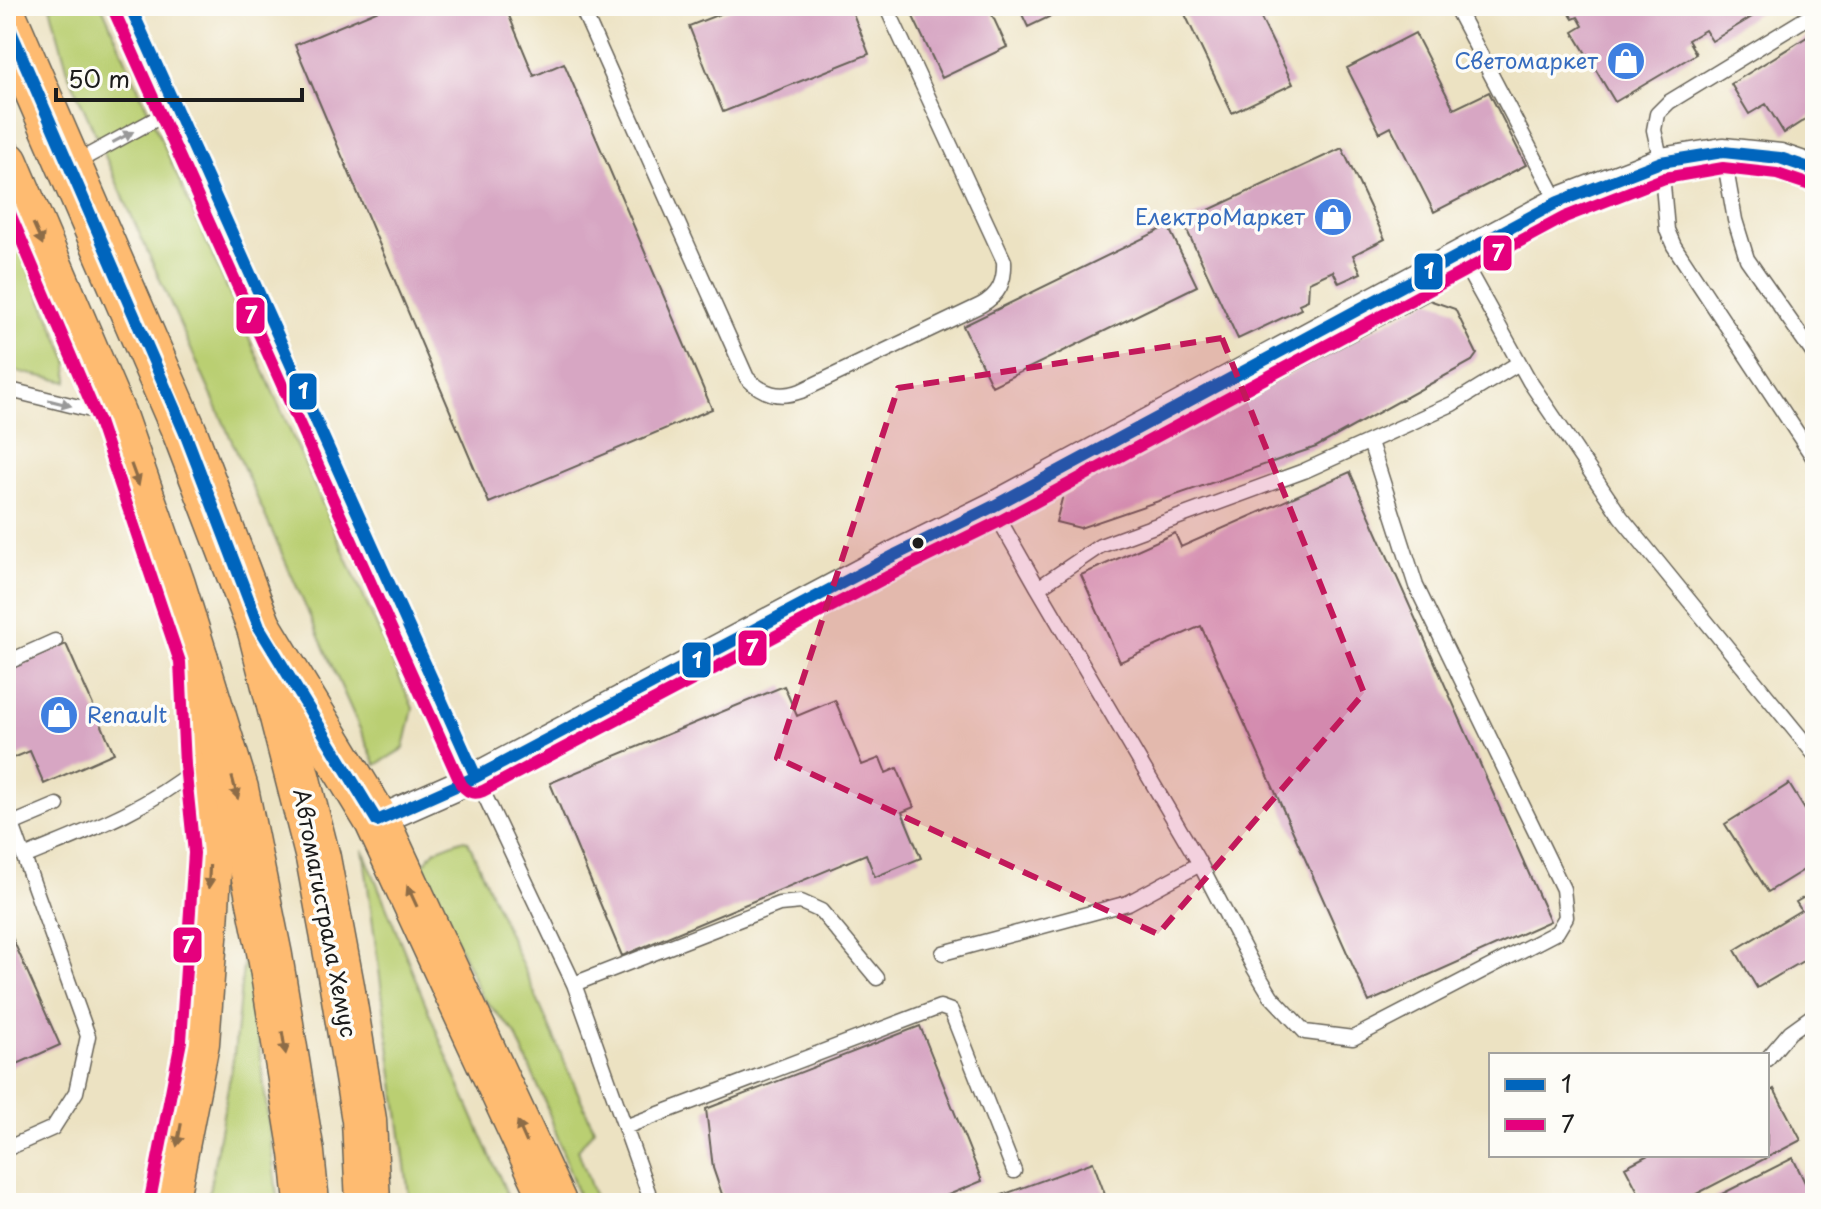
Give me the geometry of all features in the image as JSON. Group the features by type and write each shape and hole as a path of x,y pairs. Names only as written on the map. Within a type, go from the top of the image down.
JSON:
{"main road":[{"path":"6,20 185,433 259,627 377,821 554,1203"},
{"path":"6,163 114,416 173,585 236,789 270,956 302,1153 307,1203"},
{"name":"Автомагистрала Хемус","path":"259,627 318,858 364,1120 368,1203"},
{"path":"166,1203 197,1043 210,853 201,764 196,659"},
{"path":"364,1120 389,1203"}],"street":[{"path":"377,821 476,777 895,555 992,507 1558,202 1661,162 1723,152 1780,158 1815,170"}],"lane":[{"path":"130,6 476,777 574,984 652,1203"},
{"path":"581,6 747,378 756,387 781,396 801,391 981,305 990,300 1003,282 1004,261 886,6"},
{"path":"1458,7 1558,202"},
{"path":"1815,13 1669,102 1657,114 1654,130 1661,162 1667,230 1674,246 1815,460"},
{"path":"69,166 176,108"},
{"path":"1723,152 1735,220 1747,259 1815,356"},
{"path":"1460,256 1519,363 1621,517 1815,755"},
{"path":"1038,588 1100,546 1304,471 1452,404 1519,363"},
{"path":"6,389 114,416"},
{"path":"992,507 1200,864 1271,996 1305,1032 1353,1038 1557,932 1566,917 1563,889 1416,586 1370,442"},
{"path":"6,663 55,641"},
{"path":"24,857 125,815 169,790 201,764"},
{"path":"6,1149 53,1128 76,1092 88,1036 12,824 57,805"},
{"path":"943,953 1128,903 1200,864"},
{"path":"574,984 779,904 801,902 821,911 877,978"},
{"path":"625,1127 940,1007 951,1011 1014,1171"},
{"path":"1769,1057 1790,1032 1815,1014"}],"highlighted area":[{"path":"1222,338 1364,693 1158,934 777,758 898,388"}],"green space":[{"path":"50,6 102,6 413,708 404,748 376,765 69,75"},
{"path":"6,216 68,360 68,382 6,369"},
{"path":"461,840 468,841 594,1129 578,1150 597,1203 581,1203 545,1102 515,1033 482,997 422,866 435,850"},
{"path":"363,849 450,1064 511,1203 410,1203"},
{"path":"246,937 278,1203 207,1203 234,1054"}],"building":[{"path":"388,6 505,6 534,76 564,63 712,409 489,503 295,45"},
{"path":"740,6 850,6 869,54 723,112 689,26"},
{"path":"908,6 988,6 1007,47 942,78"},
{"path":"1018,6 1072,6 1028,27"},
{"path":"1181,6 1255,6 1293,84 1232,113"},
{"path":"1565,6 1770,6 1712,41 1705,30 1688,40 1696,54 1615,102 1573,32 1583,26 1578,17 1573,19"},
{"path":"1815,32 1815,113 1784,133 1766,104 1749,114 1731,84"},
{"path":"1415,33 1454,109 1489,92 1526,165 1434,212 1391,127 1380,133 1347,68"},
{"path":"1342,148 1385,239 1353,255 1361,273 1339,283 1333,271 1309,282 1308,300 1299,304 1301,309 1238,339 1183,222"},
{"path":"1168,226 1197,286 992,386 963,326"},
{"path":"1429,300 1455,309 1477,354 1472,361 1316,447 1080,528 1056,522 1063,495"},
{"path":"1350,472 1550,921 1369,1002 1201,626 1120,662 1081,575 1175,533 1181,547"},
{"name":"Renault","path":"66,644 114,753 44,784 30,751 6,761 6,671"},
{"path":"784,686 797,716 835,700 862,765 880,758 886,773 897,768 914,807 902,812 921,858 875,877 866,854 622,956 550,783"},
{"path":"1789,784 1815,826 1815,863 1768,892 1725,824"},
{"path":"1815,891 1815,954 1757,988 1735,950 1801,910 1796,902"},
{"path":"6,924 60,1045 6,1069"},
{"path":"920,1026 982,1181 929,1203 725,1203 713,1168 706,1109"},
{"path":"1774,1089 1801,1140 1769,1157 1769,1092"},
{"path":"1644,1157 1768,1157 1679,1203 1644,1203 1625,1167"},
{"path":"1793,1158 1815,1203 1704,1203"},
{"path":"1093,1162 1108,1203 980,1203"}],"transit line":[{"name":"1","path":"130,6 476,777"},
{"name":"7","path":"115,13 461,784 474,793 1000,521 1565,217 1665,178 1723,168 1777,174 1810,185"},
{"name":"1","path":"6,20 185,433 259,627 377,821 476,777 895,555 992,507 1558,202 1661,162 1723,152 1780,158 1815,170"},
{"name":"7","path":"6,204 99,422 180,662 185,765 194,853 181,1041 150,1200"}],"place":[{"name":"Светомаркет","path":"1626,61"},
{"name":"ЕлектроМаркет","path":"1333,217"},
{"name":"Renault","path":"59,715"}]}
